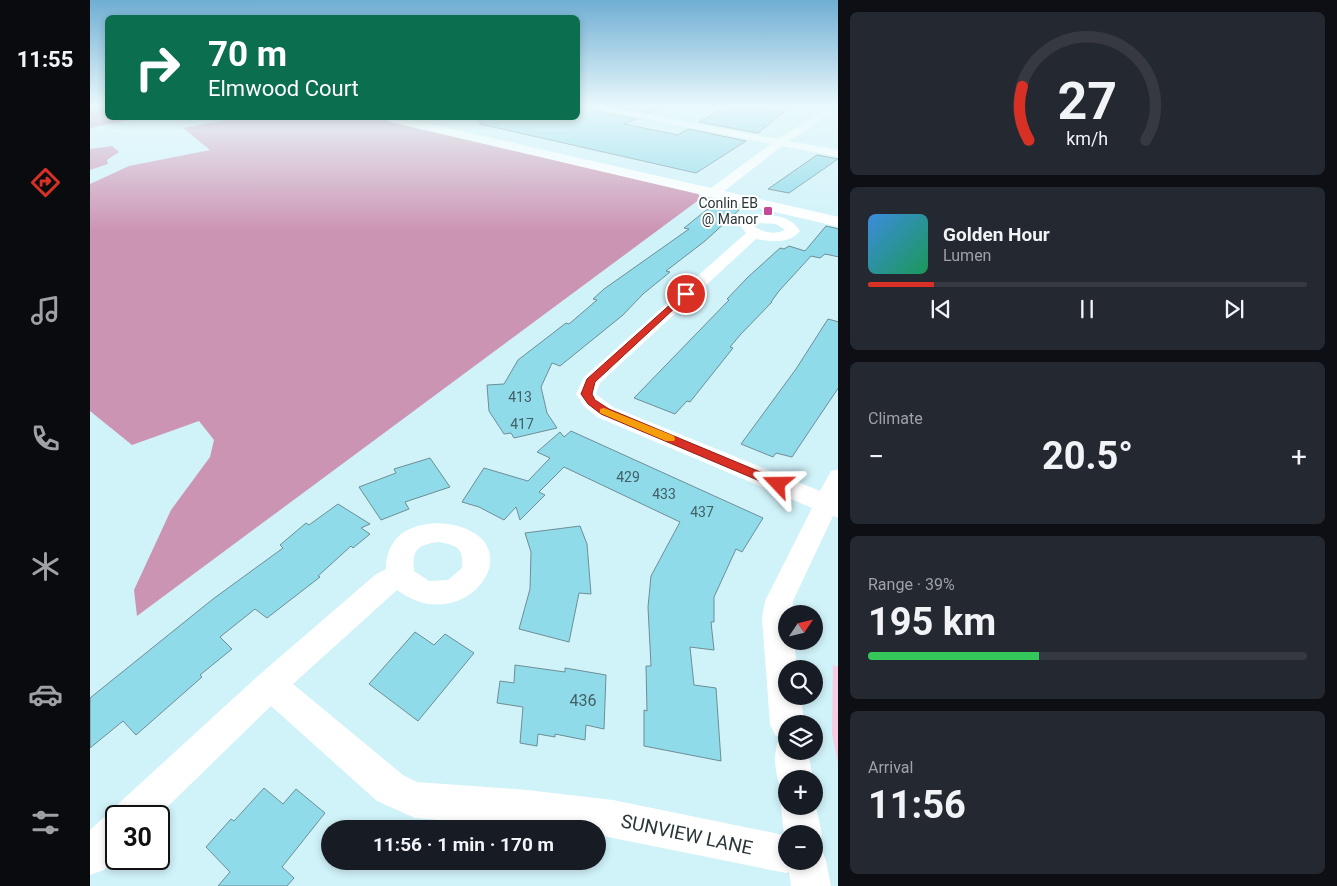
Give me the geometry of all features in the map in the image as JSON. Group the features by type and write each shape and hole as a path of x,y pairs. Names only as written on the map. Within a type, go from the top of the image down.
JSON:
{"street":[{"path":"519,148 838,222"},
{"path":"713,194 772,148"},
{"path":"808,148 838,154"},
{"path":"754,233 591,381 586,394 592,402 605,412 831,507"},
{"path":"786,715 776,618 779,601 831,507 838,477"},
{"path":"144,805 270,685 384,584 400,575"},
{"name":"SUNVIEW LANE","path":"270,685 390,788 415,800 461,805 527,808 613,818 778,852"},
{"path":"90,856 105,842"},
{"path":"808,870 811,886"}],"shaded area":[{"path":"115,148 119,152 107,160 108,164 90,170 90,149"},
{"path":"208,148 519,148 697,190 700,199 137,616 134,590 171,510 210,457 214,440 199,421 132,445 90,411 90,184 129,166 210,150"},
{"path":"833,665 838,667 838,763 832,734"}],"building":[{"path":"587,148 735,148 696,173"},
{"path":"817,155 838,159 789,193 768,189"},
{"path":"714,204 739,210 705,241 666,271 670,272 643,294 623,315 560,366 552,363 541,387 547,413 557,428 514,438 511,433 504,434 489,411 487,385 504,384 518,360 566,323 569,324 597,300 593,299 604,289 689,229 684,228"},
{"path":"826,226 838,229 838,257 825,254 820,258 811,256 730,347 733,348 690,402 687,401 675,414 634,398 729,300 727,299 747,278 780,248 784,249 789,246 805,251"},
{"path":"828,319 838,322 838,388 792,457 776,453 773,457 741,444 796,369"},
{"path":"571,431 763,518 742,552 736,549 714,597 714,622 711,622 714,650 690,647 694,685 716,688 721,761 644,746 644,710 647,711 646,666 651,666 648,607 651,576 680,522 564,467 539,492 545,495 520,520 516,507 504,520 479,507 462,502 484,468 528,481 550,458 537,452 560,432 564,437"},
{"path":"430,458 450,487 405,502 409,509 381,520 359,487 396,473 394,469"},
{"path":"338,504 370,524 361,528 370,534 353,548 351,546 318,576 320,577 267,618 255,609 220,637 232,649 200,675 202,677 136,735 123,721 90,748 90,698 213,599 283,548 280,545 306,523 309,525"},
{"path":"580,526 587,544 591,594 579,593 569,642 519,629 530,589 531,552 525,533"},
{"path":"415,632 434,645 445,634 474,653 418,721 369,684"},
{"path":"515,665 565,672 565,668 606,675 604,729 586,725 585,740 555,734 555,737 538,734 537,746 520,743 523,707 497,703 500,681 514,683"},
{"path":"264,788 283,804 296,789 325,813 282,867 294,878 287,886 218,886 230,872 206,847 231,819 234,821"}],"slow traffic":[{"path":"604,411 670,439"}],"place":[{"name":"Conlin EB @ Manor","path":"768,211"}],"route":[{"path":"686,294 591,381 587,387 586,394 592,402 605,412 778,484"}]}
